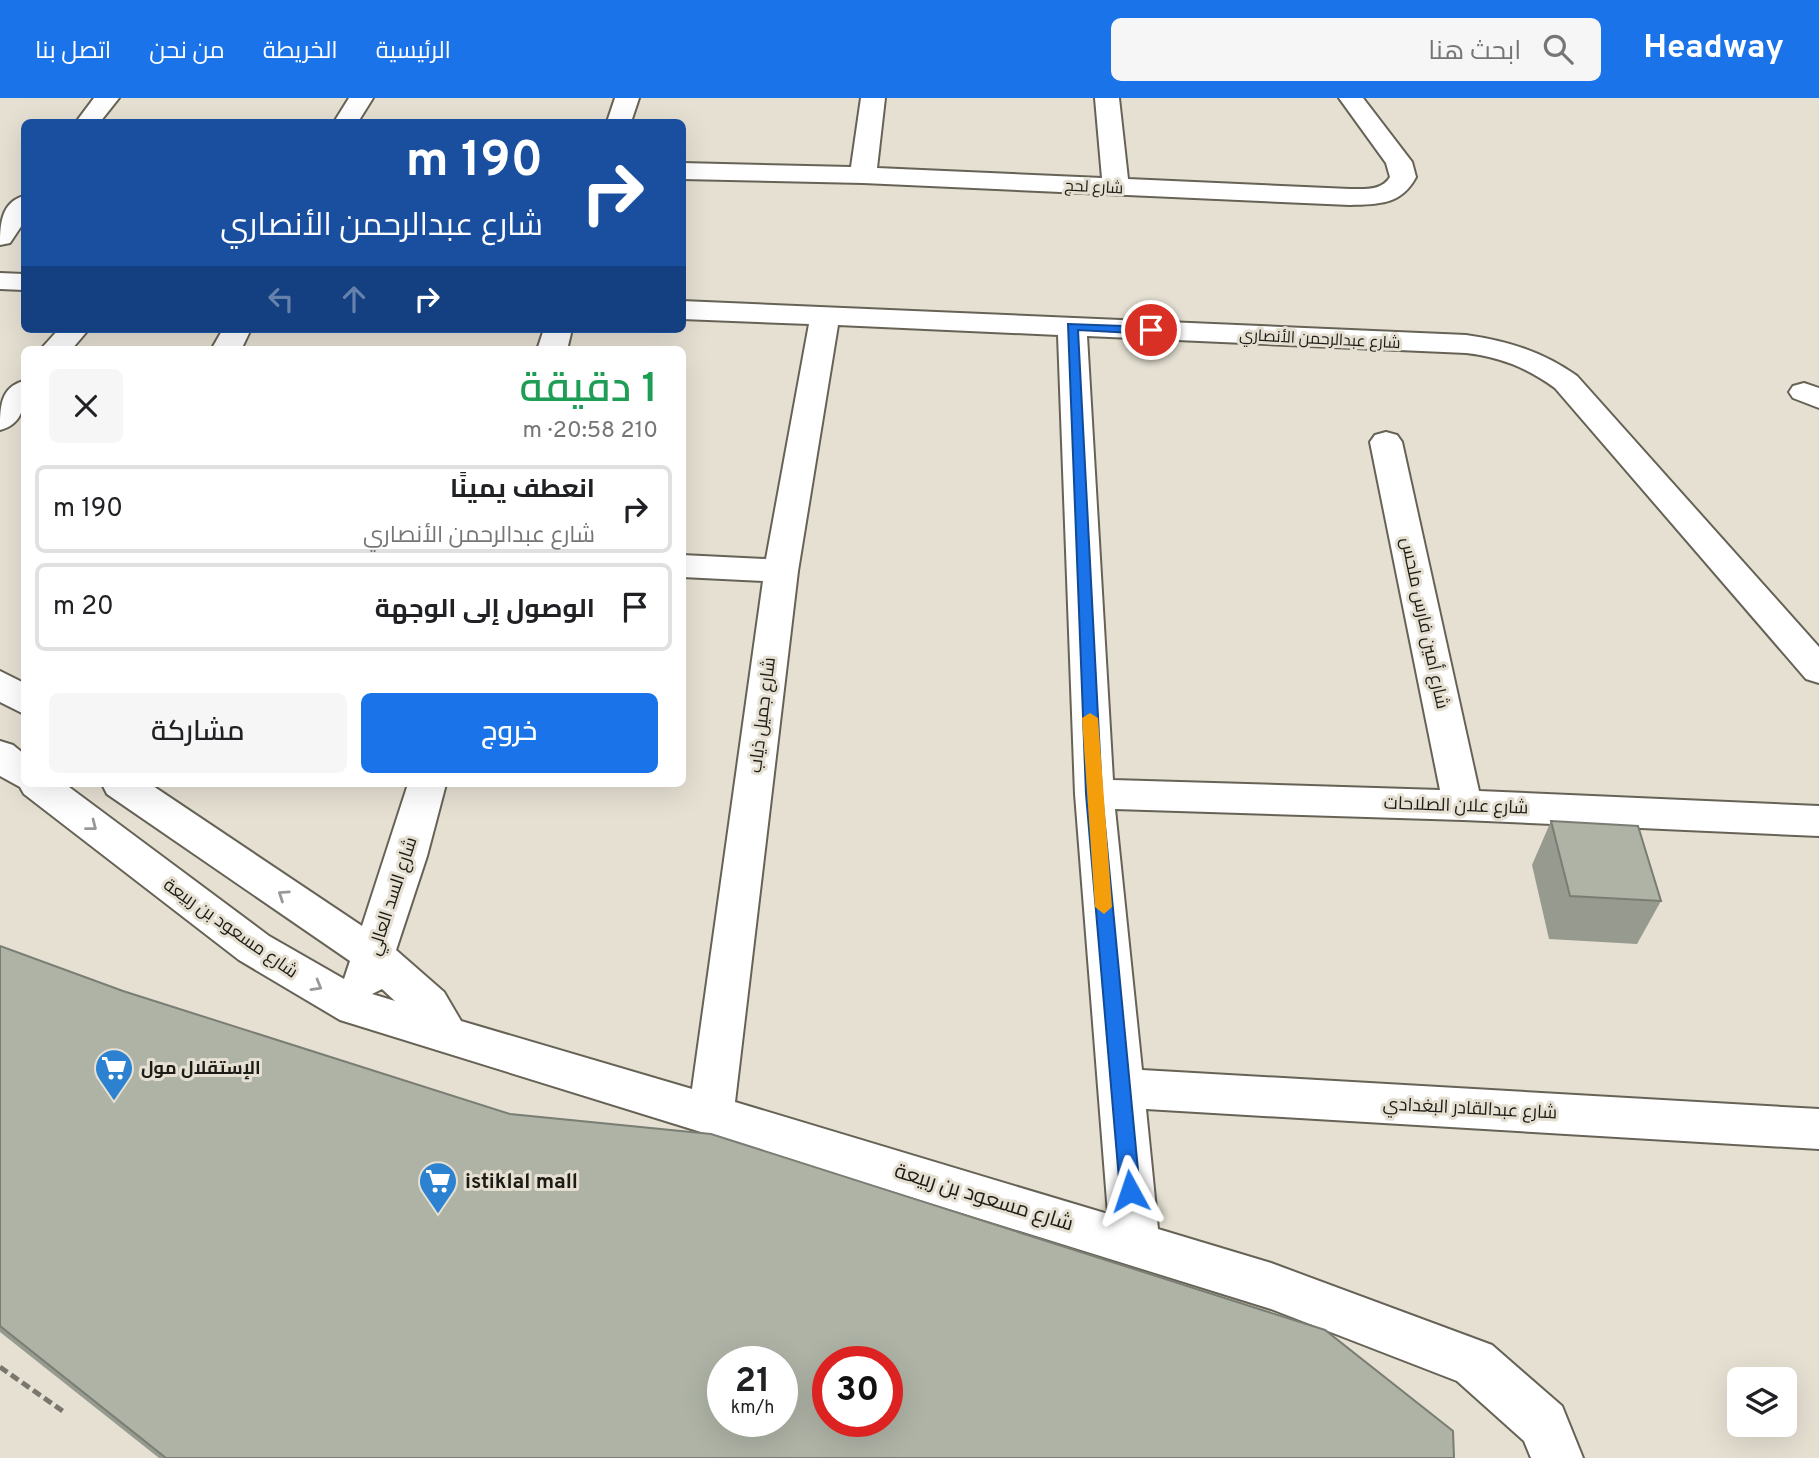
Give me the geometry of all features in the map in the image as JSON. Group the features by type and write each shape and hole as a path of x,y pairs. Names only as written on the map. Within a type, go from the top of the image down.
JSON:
{"street":[{"path":"90,119 107,98"},
{"path":"348,119 360,98"},
{"path":"620,119 627,98"},
{"path":"863,175 873,98"},
{"path":"1107,98 1116,188"},
{"name":"شارع لحج","path":"686,171 863,175 1350,197 1378,195 1397,188 1403,177 1399,162 1351,98"},
{"path":"0,237 21,208"},
{"path":"0,281 21,282"},
{"name":"شارع عبدالرحمن الأنصاري","path":"686,310 1466,344 1509,349 1545,366 1566,382 1819,670"},
{"name":"شارع جميل ذياب","path":"711,1114 781,571 824,318"},
{"path":"1072,327 1094,794 1135,1242"},
{"path":"59,346 71,333"},
{"path":"0,421 21,394"},
{"name":"شارع أمين فارس ملحس","path":"1386,442 1463,805"},
{"path":"686,566 781,571"},
{"path":"0,755 21,772"},
{"name":"شارع مسعود بن ربيعة","path":"42,787 254,948 355,1007 1135,1242 1271,1286 1474,1363 1544,1424 1557,1458"},
{"path":"125,787 373,955 429,1005 445,1032"},
{"name":"شارع السد العالي","path":"355,1007 426,787"},
{"name":"شارع علان الصلاحات","path":"1094,794 1463,805 1819,821"},
{"name":"شارع عبدالقادر البغدادي","path":"1120,1088 1819,1129"}],"path":[{"path":"0,1367 64,1412"}],"building":[{"path":"1551,821 1638,826 1661,901 1570,896"},
{"name":"istiklal mall","path":"0,946 123,991 510,1114 711,1134 1325,1330 1453,1431 1454,1458 166,1458 0,1326"}],"slow traffic":[{"path":"1090,718 1104,907"}],"place":[{"name":"الإستقلال مول","path":"114,1102"},
{"name":"istiklal mall","path":"438,1215"}],"route":[{"path":"1130,1191 1094,794 1072,327 1151,330"}]}
